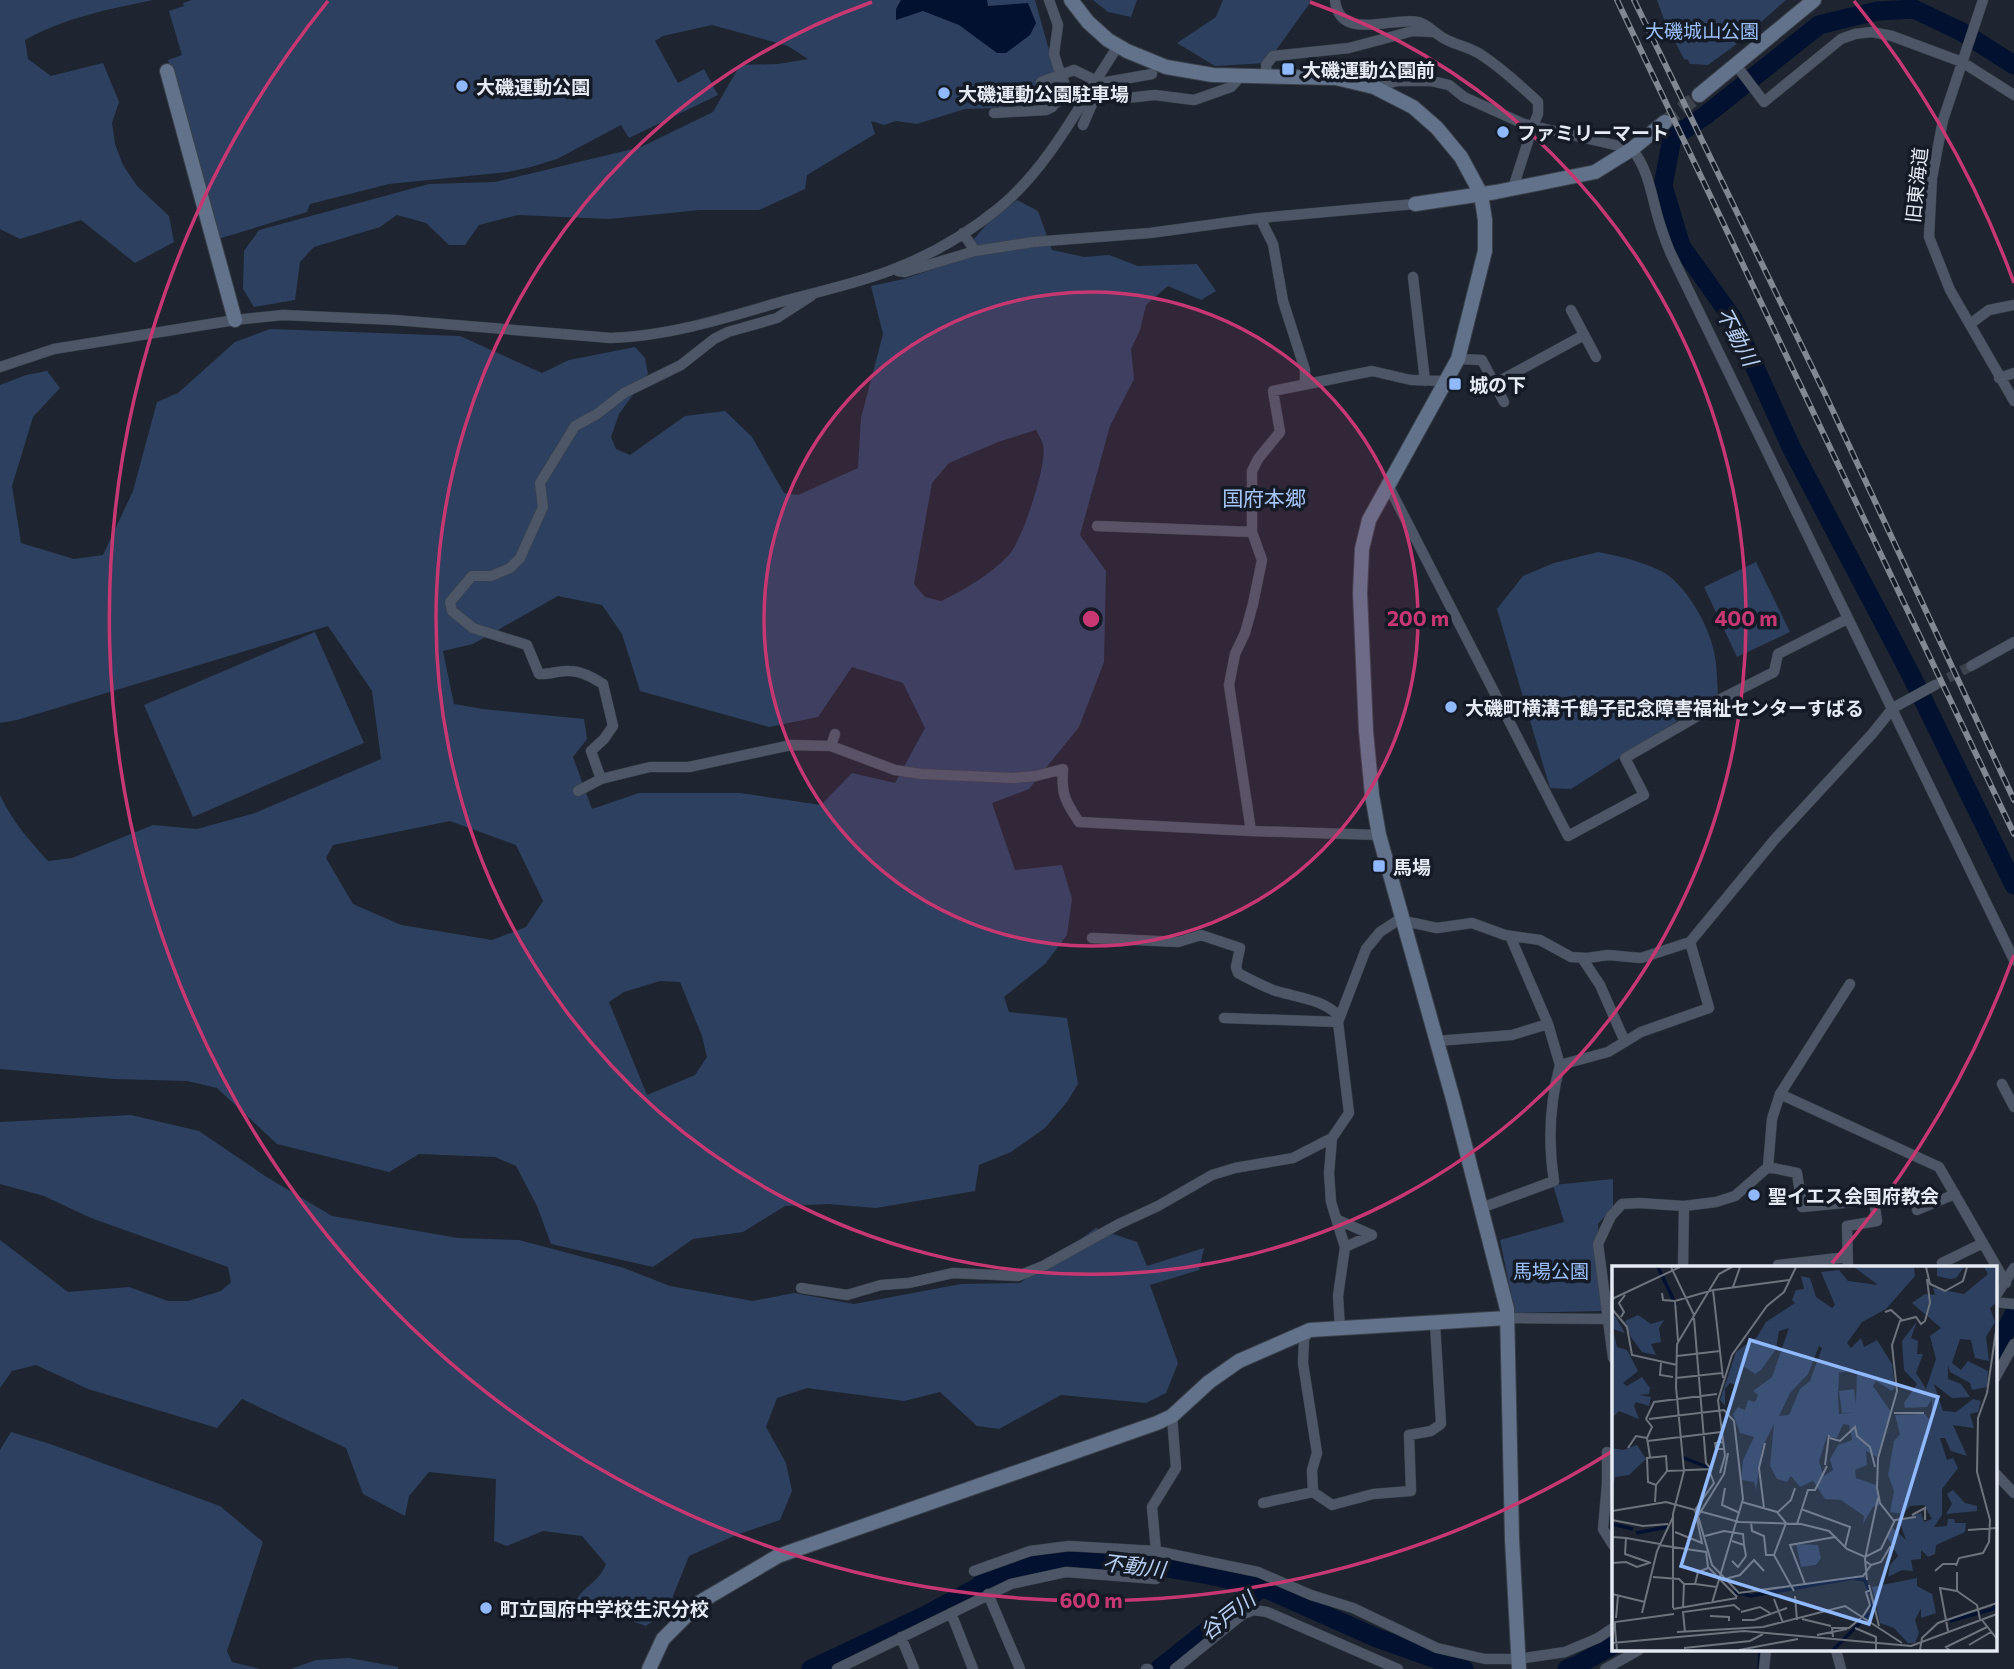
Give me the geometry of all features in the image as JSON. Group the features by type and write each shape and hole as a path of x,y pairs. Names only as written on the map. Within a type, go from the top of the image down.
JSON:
{"street":[{"path":"1049,0 1058,25 1054,54 1069,88 1084,96"},
{"path":"1071,0 1088,22 1118,46 1146,60 1180,70 1196,74 1336,78 1374,87 1413,107 1437,128 1461,157 1481,194 1485,220 1485,251 1458,359 1370,520 1362,549 1360,593 1366,731 1379,835 1437,1041 1507,1318 1512,1539 1519,1665"},
{"path":"1335,0 1341,17 1352,22 1374,26 1415,21 1425,24 1433,32 1479,53 1538,102 1538,114 1513,188"},
{"path":"1699,95 1738,68 1814,0"},
{"name":"旧東海道","path":"1983,0 1940,132 1931,178 1929,237 1950,290 2014,401"},
{"path":"1267,76 1266,65 1273,56 1349,48 1413,31 1433,32"},
{"path":"1738,68 1765,102 1841,39 1872,32 1964,58 2014,95"},
{"path":"0,367 54,349 235,320 283,315 395,320 611,338 643,337 725,318 891,271 929,254 1000,207 1029,177 1055,144 1118,46"},
{"path":"1041,82 1074,69 1101,83 1152,74"},
{"path":"167,71 235,320"},
{"path":"1083,125 1095,97 1110,94 1117,99 1155,95 1194,100 1231,87 1241,76"},
{"path":"1374,87 1398,80 1431,81 1449,85 1464,97 1524,124 1632,149 1641,160 1651,183 1659,221 1670,252 2014,960"},
{"path":"994,113 1046,110 1069,88"},
{"path":"891,271 905,272 975,251 1033,242 1150,233 1260,218 1415,204 1513,188 1595,172 1632,149 1665,122"},
{"path":"1260,218 1273,244 1283,301 1305,370 1306,384"},
{"path":"963,233 975,251"},
{"path":"1413,277 1425,382"},
{"path":"601,779 591,751 613,726 603,684 588,675 568,671 539,674 527,645 473,628 452,611 450,602 472,576 491,576 510,568 520,558 543,507 540,483 575,426 597,414 624,393 681,365 713,339 777,318 821,290"},
{"path":"1970,324 1989,310 2014,305"},
{"path":"1571,310 1596,357"},
{"path":"1494,384 1584,335"},
{"path":"1458,359 1482,360 1504,402"},
{"path":"1251,831 1228,685 1235,654 1245,634 1262,560 1252,532 1252,471 1258,458 1280,432 1273,391 1372,371 1425,382 1447,381"},
{"path":"1999,378 2014,373"},
{"path":"1388,485 1568,836 1644,795 1625,758 1696,717 1705,707 1773,672 1778,654 1847,619"},
{"path":"1097,526 1252,532"},
{"path":"1971,667 2014,642"},
{"path":"801,1288 847,1294 881,1285 909,1283 953,1273 1018,1276 1158,1206 1212,1175 1235,1168 1293,1158 1332,1138 1349,1113 1339,1020 1366,949 1380,932 1404,919 1437,928 1472,923 1510,936 1540,940 1571,957 1582,958 1608,955 1641,958 1690,943 1775,839 1893,708 1935,685"},
{"path":"831,746 835,734"},
{"path":"578,791 601,779 650,767 689,767 791,745 831,746 895,770 921,774 1014,778 1063,769 1061,787 1065,801 1079,822 1379,835"},
{"path":"1092,938 1178,942 1200,935 1240,948 1236,967 1238,973 1275,990 1323,1004 1331,1008 1339,1020"},
{"path":"1481,1208 1554,1181 1550,1158 1553,1090 1560,1065 1548,1024 1510,936"},
{"path":"1560,1065 1608,1052 1641,1032 1709,1008 1690,943"},
{"path":"1582,958 1600,985 1625,1042"},
{"path":"1612,1338 1598,1244 1611,1216 1622,1204 1684,1206 1716,1202 1735,1196 1768,1167 1772,1119 1780,1094 1850,985"},
{"path":"1224,1018 1339,1020"},
{"path":"1437,1041 1512,1035 1548,1024"},
{"path":"2002,1084 2014,1107"},
{"path":"1780,1094 1939,1167 2006,1283"},
{"path":"1332,1138 1329,1173 1331,1202 1345,1247 1338,1296 1340,1328"},
{"path":"1768,1167 1797,1172 1802,1207 1874,1200 1877,1221 1847,1226 1848,1266"},
{"path":"1917,1210 1955,1194"},
{"path":"1683,1266 1684,1206"},
{"path":"1338,1220 1373,1235 1345,1247"},
{"path":"1942,1263 1983,1243"},
{"path":"1778,1266 1847,1257"},
{"path":"1996,1298 2014,1268"},
{"path":"1996,1300 2014,1304"},
{"path":"649,1669 663,1639 700,1602 778,1556 1157,1423 1172,1416 1209,1382 1232,1366 1310,1330 1507,1318 1611,1319"},
{"path":"1263,1503 1313,1492 1332,1505 1373,1494 1411,1491 1409,1435 1431,1431 1441,1424 1435,1324"},
{"path":"1310,1330 1304,1339 1303,1363 1317,1453 1311,1470 1313,1492"},
{"path":"1996,1376 2014,1344"},
{"path":"1156,1551 1152,1507 1176,1468 1172,1416"},
{"path":"1606,1452 1608,1484 1603,1529 1612,1543"},
{"path":"1996,1473 2014,1493"},
{"path":"974,1571 1030,1552 1069,1546 1156,1551 1258,1572 1311,1595 1353,1608 1437,1648 1519,1665 1565,1652 1598,1638 1612,1629"},
{"path":"837,1669 1011,1584 1066,1572 1156,1579"},
{"path":"988,1594 1020,1669"},
{"path":"1175,1669 1243,1614 1254,1610 1267,1612 1398,1669"},
{"path":"951,1613 973,1669"},
{"path":"901,1637 914,1669"},
{"path":"1605,1669 1635,1652"},
{"path":"1837,1652 1842,1669"}],"green space":[{"path":"0,0 153,0 71,20 25,40 28,59 51,76 103,63 119,102 112,123 115,144 123,165 137,186 169,216 174,242 135,263 81,220 20,239 0,229"},
{"name":"大磯運動公園","path":"192,0 1035,0 1061,93 1051,106 965,109 917,124 896,121 884,125 871,121 875,134 807,175 805,189 759,210 700,210 609,219 518,215 479,225 465,245 449,245 426,223 397,215 380,227 314,247 300,262 295,300 254,307 243,289 244,251 259,230 429,184 495,182 641,147 713,112 740,65 778,64 808,59 788,46 712,25 663,36 655,41 678,83 704,69 718,95 629,138 621,125 557,159 531,167 508,172 389,184 310,204 307,212 218,239 168,60 182,55 169,11"},
{"path":"1093,0 1137,0 1131,17 1108,12"},
{"path":"1223,0 1312,0 1267,63 1215,66 1177,43 1216,17"},
{"name":"大磯城山公園","path":"1657,0 1786,0 1708,65 1690,64 1684,59 1666,25"},
{"path":"1017,200 1038,211 1052,250 1084,257 1109,255 1138,266 1197,264 1216,291 1201,300 1168,286 1146,305 1140,330 1131,349 1134,379 1110,426 1080,535 1106,571 1104,662 1079,727 1029,789 992,803 1015,870 1062,865 1072,899 1067,935 1045,964 1004,997 1009,1012 1067,1018 1078,1084 1045,1128 1011,1152 979,1165 975,1191 876,1208 828,1204 785,1206 743,1232 693,1239 653,1267 551,1244 537,1206 516,1166 495,1157 419,1154 389,1172 277,1144 217,1088 187,1081 114,1079 0,1069 0,795 15,822 48,861 72,858 153,825 197,829 255,813 381,759 372,691 328,626 0,723 0,385 26,375 47,371 60,388 33,417 12,486 21,543 74,559 103,555 133,491 157,402 178,393 235,342 270,329 460,336 542,373 569,360 635,347 645,358 648,374 619,414 611,437 616,449 630,455 685,416 725,411 752,437 784,493 798,495 858,468 861,418 883,334 871,286 904,279 954,262 987,224","holes":["1036,430 1043,445 1044,454 1038,484 1014,548 993,570 959,592 941,601 925,597 914,584 932,483 949,463 998,442","558,596 602,605 622,634 640,691 769,727 818,717 852,667 903,683 925,728 895,783 852,773 821,805 740,793 639,793 592,809 573,757 587,739 584,719 454,704 443,651 473,644","450,821 516,845 543,901 526,927 492,940 401,925 353,904 326,858 333,845","660,981 680,982 702,1036 707,1057 695,1075 647,1095 609,1002 624,992"]},
{"path":"1598,552 1646,564 1661,571 1679,585 1695,606 1711,641 1716,662 1718,695 1571,789 1550,788 1497,609 1523,576 1554,563"},
{"path":"1756,562 1790,632 1737,657 1704,587"},
{"path":"315,632 364,743 193,817 144,705"},
{"path":"131,1115 199,1131 265,1176 332,1216 458,1238 519,1240 624,1268 670,1286 753,1301 794,1293 854,1304 961,1284 1020,1283 1096,1228 1137,1242 1147,1266 1204,1248 1199,1270 1150,1285 1178,1363 1166,1393 1146,1403 1061,1395 999,1429 977,1426 940,1392 904,1401 807,1388 777,1398 766,1427 786,1463 792,1491 780,1520 736,1535 689,1556 667,1611 646,1626 575,1602 599,1576 606,1564 582,1536 543,1531 507,1546 494,1541 496,1479 429,1472 409,1496 405,1516 363,1494 346,1448 242,1399 217,1428 88,1389 36,1365 12,1371 0,1388 0,1240 68,1292 129,1287 168,1301 188,1301 221,1291 231,1282 228,1267 91,1218 44,1196 0,1184 0,1122"},
{"name":"馬場公園","path":"1613,1179 1613,1207 1598,1224 1602,1311 1515,1313 1500,1240 1564,1222 1553,1185"},
{"path":"11,1432 220,1506 263,1542 227,1651 232,1662 260,1669 0,1669 0,1450"},
{"path":"349,1658 398,1669 291,1669 316,1660"}],"shaded area":[{"path":"901,0 987,0 988,6 1028,3 1036,23 1030,35 1006,53 997,53 959,25 923,11 896,20 896,9"}],"waterway":[{"name":"不動川","path":"2014,65 1962,32 1914,9 1878,11 1819,25 1706,115 1672,138 1663,186 1681,246 1733,319 1792,449 1910,673 2014,885"},
{"name":"不動川","path":"1996,1350 2014,1314"},
{"name":"不動川","path":"811,1669 926,1615 977,1588 987,1578 1070,1558 1136,1563 1262,1587 1377,1638 1464,1669"},
{"name":"谷戸川","path":"1159,1669 1262,1587"},
{"name":"不動川","path":"1567,1669 1612,1646"},
{"path":"1759,1669 1760,1652"}],"tunnel":[{"path":"1665,122 1699,95"},
{"path":"1935,685 1971,666"}],"railway":[{"path":"1617,0 2014,834"},
{"path":"1634,0 1825,394 2014,800"}],"place":[{"name":"大磯運動公園前","path":"1288,69"},
{"name":"大磯運動公園","path":"462,86"},
{"name":"大磯運動公園駐車場","path":"944,93"},
{"name":"ファミリーマート","path":"1503,132"},
{"name":"城の下","path":"1455,384"},
{"name":"大磯町横溝千鶴子記念障害福祉センターすばる","path":"1451,707"},
{"name":"馬場","path":"1379,866"},
{"name":"聖イエス会国府教会","path":"1754,1195"},
{"name":"町立国府中学校生沢分校","path":"486,1608"}],"district":[{"name":"国府本郷","path":"1264,497"}]}
